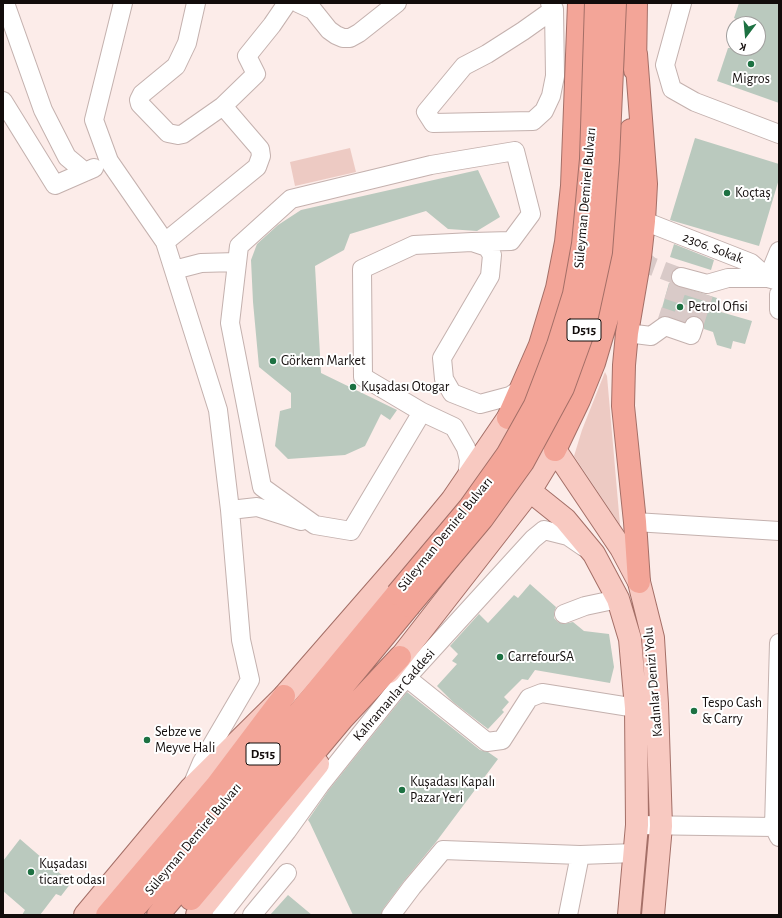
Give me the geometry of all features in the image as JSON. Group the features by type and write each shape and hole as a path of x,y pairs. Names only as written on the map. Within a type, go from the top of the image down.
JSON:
{"highway":[{"path":"507,420 540,345 557,288 566,242 572,186 579,3"},
{"name":"Süleyman Demirel Bulvarı","path":"158,915 180,889 403,600 506,455 535,404 558,345 574,294 583,244 591,159 596,3"},
{"name":"Süleyman Demirel Bulvarı","path":"128,915 169,870 403,600 482,519 523,462 563,388 584,330 601,252 608,160 615,3"},
{"path":"554,450 579,400 594,363 612,304 619,261 628,174 636,54 636,3"},
{"path":"636,54 646,184 640,257 627,334 624,365 623,406 639,582"},
{"path":"540,345 546,362 562,373 574,374 584,370 594,363"},
{"path":"177,915 343,718 400,657"},
{"path":"107,915 217,785 284,696"}],"main road":[{"name":"Kadınlar Denizi Yolu","path":"507,420 519,419 536,428 545,435 621,548 639,582 653,638 657,704 661,826 653,915"},
{"path":"85,915 191,788 284,696 395,569 452,500 507,420"},
{"name":"Kadınlar Denizi Yolu","path":"487,449 511,468 530,491 565,519 594,554 618,600 630,639 636,708 637,825 629,915"},
{"path":"197,915 505,524 530,491 554,450"},
{"path":"505,524 527,509 543,512 572,527"}],"street":[{"path":"5,3 43,110 67,157 85,172"},
{"path":"123,3 94,120 109,161 165,242 218,410 230,510 242,640 250,680 202,762 191,788"},
{"path":"196,3 187,43 176,66 142,94 139,100 140,104 168,133 178,135 183,134 223,106 256,74 247,56 272,25 287,3"},
{"path":"298,3 313,10 329,30 336,36 343,38 350,38 360,33 397,3"},
{"path":"682,3 665,64 672,89 695,102 779,134"},
{"path":"552,6 555,76 551,96 544,111 534,120 433,123 426,112 464,66 487,54 523,31 552,6"},
{"path":"3,101 55,185 109,161"},
{"path":"165,242 257,167 261,156 260,149 223,106"},
{"path":"257,507 262,487 230,323 239,246 291,199 431,165 515,152 531,214 511,240 442,358 444,379 452,393 480,404 507,420"},
{"name":"2306. Sokak","path":"644,221 751,263 774,279"},
{"path":"487,449 454,427 422,412 363,377 362,269 414,245 511,240"},
{"path":"472,242 487,247 492,255 490,276"},
{"path":"696,285 728,278 774,279 779,251"},
{"path":"174,270 201,263 237,262"},
{"path":"779,294 779,310"},
{"path":"627,334 651,336 665,326 685,326"},
{"path":"480,404 510,396 522,388"},
{"path":"230,510 257,507 315,525 351,531 422,412"},
{"path":"452,500 466,479 469,460 466,448 454,427"},
{"path":"262,487 315,525"},
{"path":"634,522 779,531"},
{"name":"Kahramanlar Caddesi","path":"221,915 287,832 320,784 407,678 533,539 544,530 568,536 594,554"},
{"path":"564,614 581,601 618,600"},
{"path":"637,825 777,832 779,643"},
{"path":"407,678 487,742 502,740 529,698 542,693 636,708"},
{"path":"391,915 443,850 580,855 635,853"},
{"path":"568,915 580,855"},
{"path":"252,915 287,873"}],"shaded area":[{"path":"350,148 356,172 295,186 290,162"},
{"path":"605,372 607,376 620,525 574,456 582,430"}],"building":[{"name":"Migros","path":"739,3 779,3 779,103 717,81 726,54 726,56 766,56 766,16 735,16"},
{"path":"695,138 779,164 779,179 759,246 670,220"},
{"path":"478,170 500,217 477,231 448,229 426,211 350,234 344,250 315,266 321,373 397,410 390,420 381,414 365,446 345,455 288,459 275,446 280,411 291,408 291,393 259,367 251,260 257,244 278,225 301,210"},
{"path":"674,244 714,260 711,270 670,257"},
{"path":"669,283 717,298 714,310 752,321 745,344 733,341 731,349 717,345 713,332 704,329 702,319 697,316 687,318 685,322 660,315"},
{"name":"CarrefourSA","path":"530,584 556,607 554,618 558,622 563,624 573,622 584,631 609,634 614,667 610,683 535,670 528,680 522,679 504,697 509,702 502,710 504,712 488,729 453,702 437,686 457,664 452,661 458,654 450,646 479,614 488,623 514,595 518,598"},
{"name":"Kuşadası Kapalı Pazar Yeri","path":"407,692 480,750 488,752 498,759 436,842 383,909 381,915 353,915 308,820 328,791"},
{"name":"Kuşadası ticaret odası","path":"20,839 71,883 61,896 56,894 40,915 22,915 25,910 3,891 3,861"},
{"path":"288,895 312,915 270,915"}],"tunnel":[{"path":"640,257 651,266 681,277 665,326"},
{"path":"681,322 691,290"},
{"path":"694,326 704,294"}],"place":[{"name":"Migros","path":"751,64"},
{"name":"Koçtaş","path":"727,193"},
{"name":"Petrol Ofisi","path":"680,307"},
{"name":"Görkem Market","path":"273,361"},
{"name":"Kuşadası Otogar","path":"353,387"},
{"name":"CarrefourSA","path":"500,657"},
{"name":"Tespo Cash & Carry","path":"694,711"},
{"name":"Sebze ve Meyve Hali","path":"147,740"},
{"name":"Kuşadası Kapalı Pazar Yeri","path":"402,790"},
{"name":"Kuşadası ticaret odası","path":"31,872"}]}
